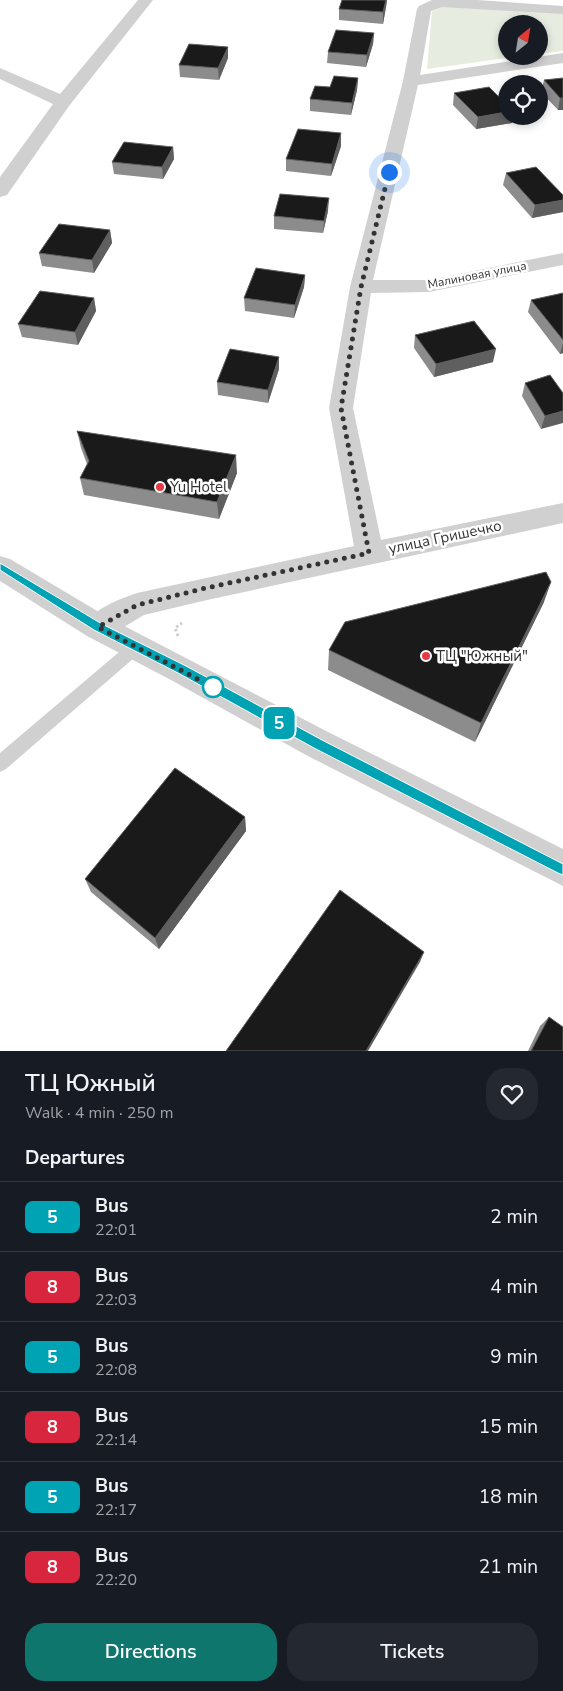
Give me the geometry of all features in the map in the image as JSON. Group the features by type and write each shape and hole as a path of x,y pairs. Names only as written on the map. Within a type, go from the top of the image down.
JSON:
{"street":[{"path":"0,192 63,102 146,0"},
{"path":"369,553 341,408 361,287 411,81 424,9 440,2 563,10"},
{"path":"411,81 563,58"},
{"path":"0,73 63,102"},
{"name":"Малиновая улица","path":"361,287 429,286 563,258"},
{"name":"улица Гришечко","path":"98,627 137,605 206,588 563,513"},
{"path":"0,567 98,627 137,646 318,744 563,868"}],"lane":[{"path":"0,764 137,646"}],"path":[{"path":"180,644 175,628 190,617"}],"shaded area":[{"path":"444,6 563,13 563,51 548,53 548,15 498,15 498,59 427,69 432,11"}],"building":[{"path":"342,0 386,0 383,12 339,9"},
{"path":"336,30 374,33 367,55 328,52"},
{"path":"189,44 228,47 218,68 179,65"},
{"path":"334,76 358,78 352,103 310,99 315,86 330,87"},
{"path":"563,78 563,98 560,98 548,84 548,80"},
{"path":"489,87 498,96 498,113 478,117 454,93"},
{"path":"298,129 341,133 332,164 286,159"},
{"path":"124,142 173,147 162,167 112,162"},
{"path":"536,167 563,195 563,200 535,205 506,173"},
{"path":"280,194 329,198 324,221 274,216"},
{"path":"59,224 110,230 92,260 39,253"},
{"path":"256,268 305,275 295,305 244,298"},
{"path":"40,291 94,298 75,332 18,324"},
{"path":"563,293 563,340 531,300"},
{"path":"474,321 496,349 436,364 415,335"},
{"path":"230,349 279,357 268,390 217,382"},
{"path":"550,375 563,393 563,411 545,416 525,383"},
{"name":"Yu Hotel","path":"77,431 236,455 217,502 80,478 89,461"},
{"name":"ТЦ \"Южный\"","path":"546,572 551,582 481,723 329,650 345,622"},
{"path":"175,768 245,817 155,938 85,879"},
{"path":"340,890 424,952 366,1051 226,1051"},
{"path":"549,1017 563,1027 563,1051 531,1051"}],"bus line":[{"name":"5","path":"0,567 98,627 137,646 318,744 563,868"}],"place":[{"name":"Yu Hotel","path":"160,487"},
{"name":"ТЦ \"Южный\"","path":"426,656"}],"route":[{"path":"213,687 98,627 137,605 369,553 341,408 361,287 389,172"}]}
